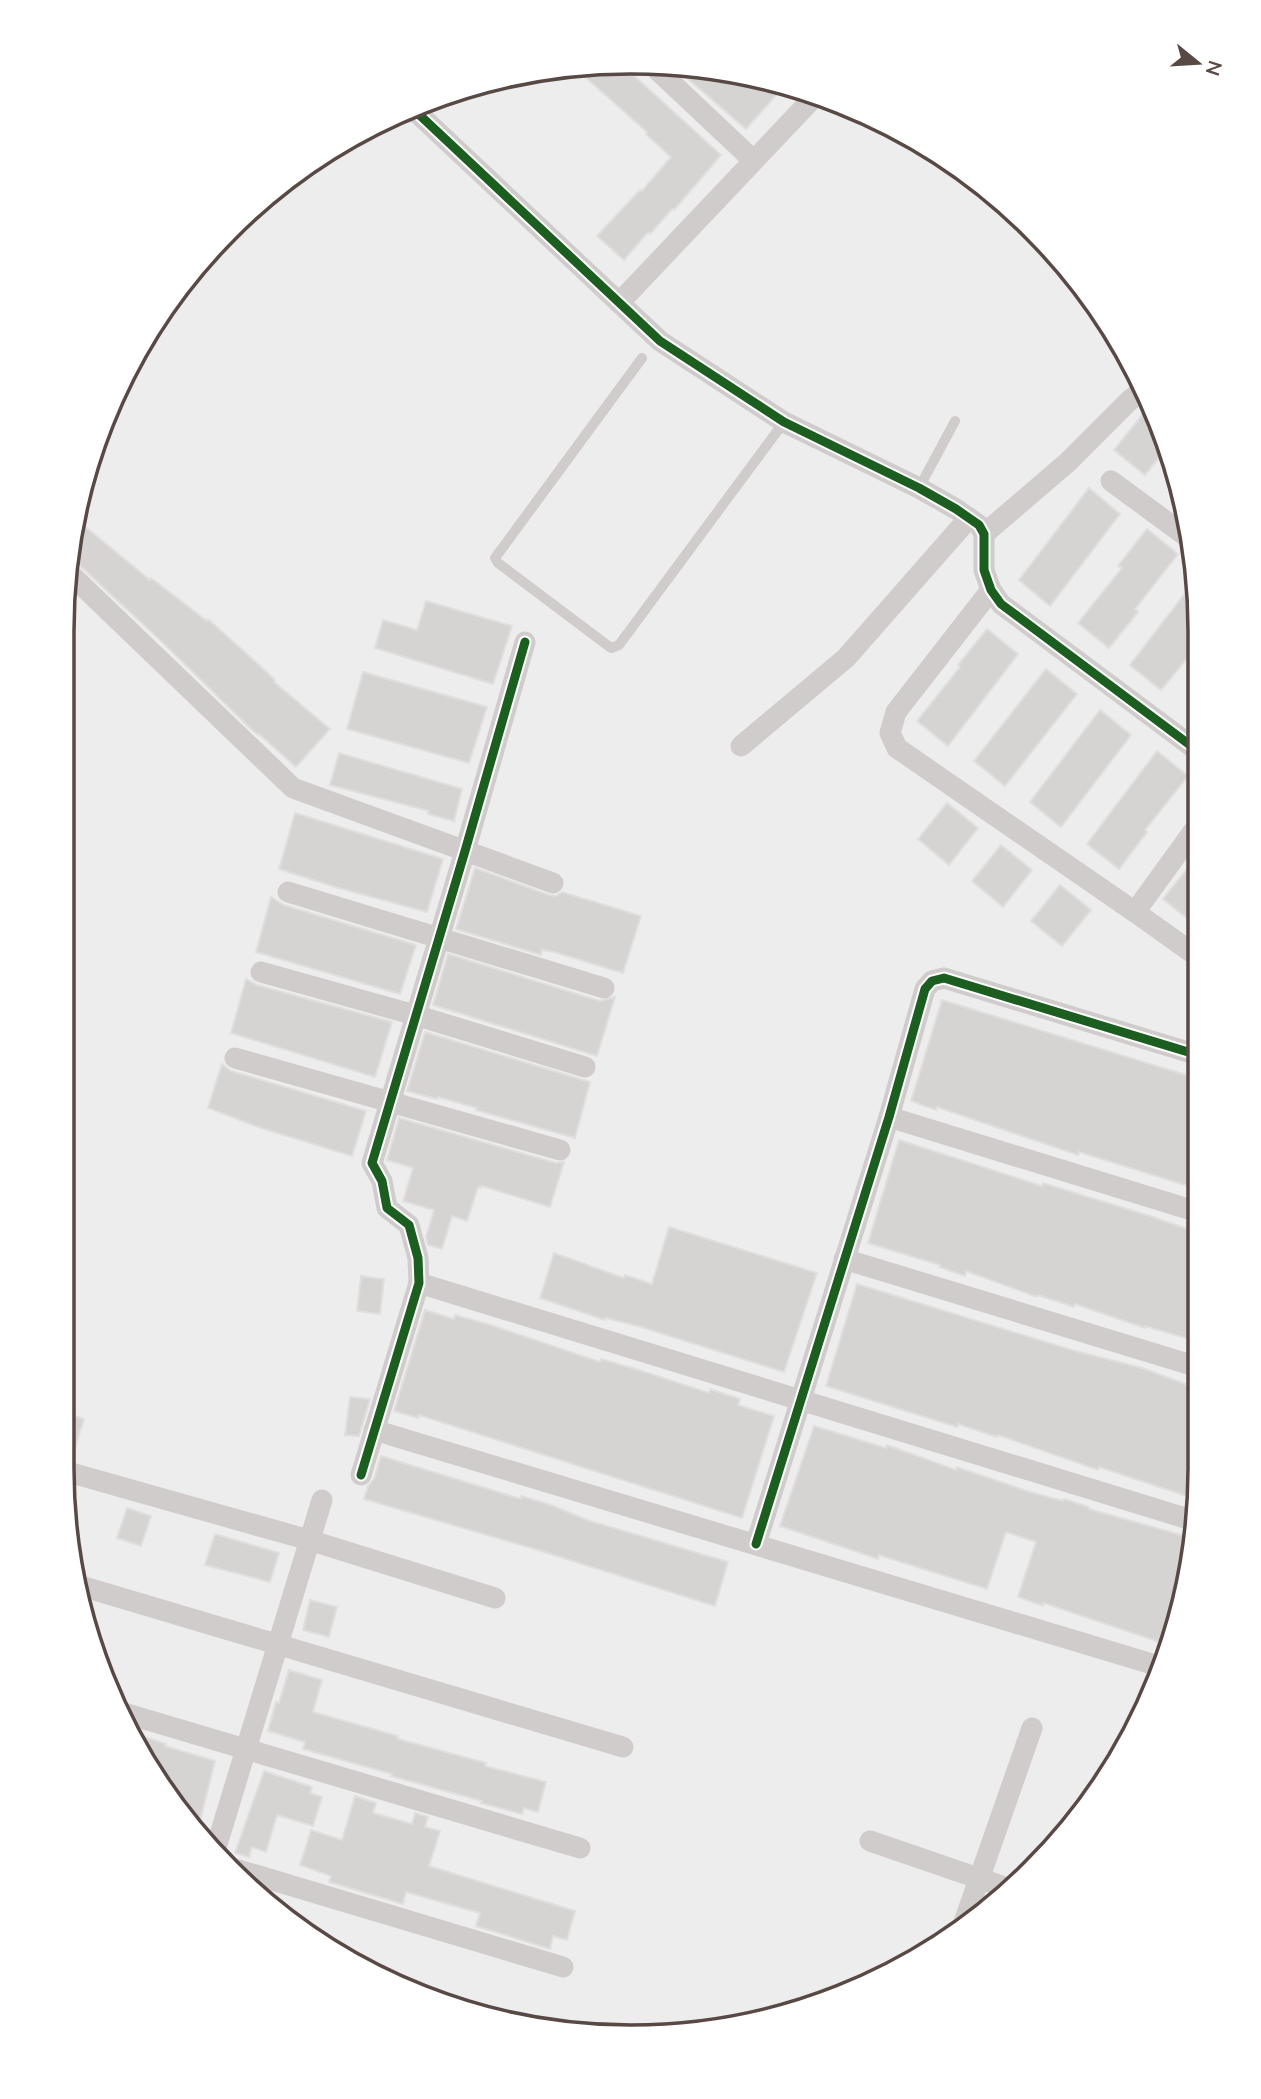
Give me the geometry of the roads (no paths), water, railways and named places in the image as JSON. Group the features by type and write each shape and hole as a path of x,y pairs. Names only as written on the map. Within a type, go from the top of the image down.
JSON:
{"street":[{"path":"663,75 753,160"},
{"path":"619,303 809,103"},
{"path":"420,115 660,341 784,422 919,488 979,525 984,534 984,570 991,590 1001,604 1188,743"},
{"path":"984,534 1068,462 1135,396"},
{"path":"1111,481 1179,531"},
{"path":"741,746 846,659 969,517"},
{"path":"76,580 293,788 553,883"},
{"path":"991,590 896,712 890,733 897,748 1188,949"},
{"path":"360,1475 419,1283 418,1258 409,1225 387,1208 382,1181 372,1163 525,642"},
{"path":"1135,912 1188,840"},
{"path":"288,892 604,988"},
{"path":"261,972 415,1014 585,1067"},
{"path":"755,1544 889,1117 925,989 932,981 939,978 1188,1052"},
{"path":"235,1058 560,1150"},
{"path":"889,1117 1188,1209"},
{"path":"844,1258 1188,1364"},
{"path":"419,1283 1185,1518"},
{"path":"374,1430 1152,1664"},
{"path":"74,1474 309,1540 495,1598"},
{"path":"218,1842 322,1500"},
{"path":"86,1588 623,1747"},
{"path":"131,1715 580,1847"},
{"path":"967,1912 1032,1728"},
{"path":"870,1841 1000,1885"},
{"path":"248,1873 563,1967"}],"lane":[{"path":"642,358 495,558 498,563 611,648 619,645 784,422"},
{"path":"919,488 955,421"}]}
